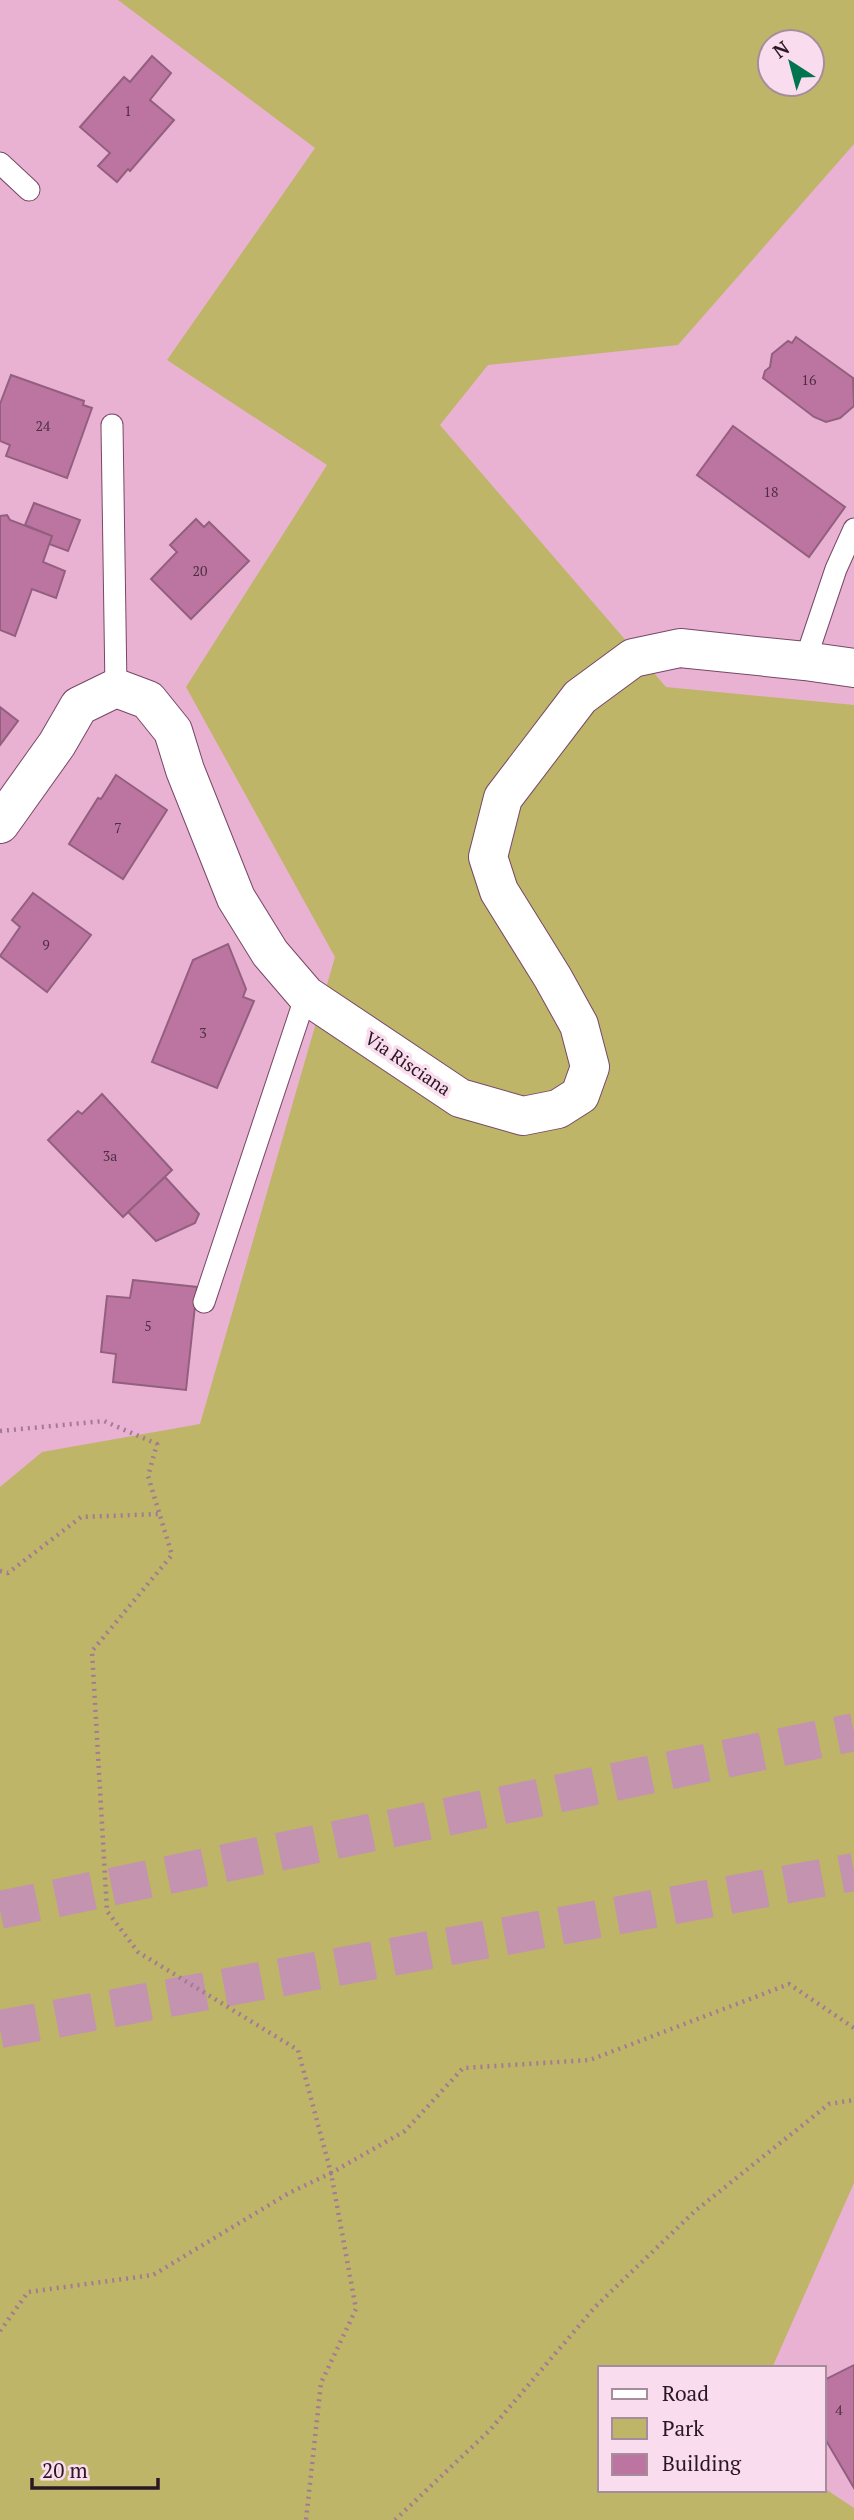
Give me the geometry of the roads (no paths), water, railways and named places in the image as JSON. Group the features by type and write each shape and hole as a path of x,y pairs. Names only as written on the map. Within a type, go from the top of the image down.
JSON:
{"street":[{"name":"Via Risciana","path":"116,688 148,700 173,731 185,770 236,898 270,953 306,995 460,1098 523,1116 558,1109 580,1095 590,1067 579,1025 499,891 488,857 503,798 579,697 633,658 680,648 854,668"},
{"path":"0,824 57,744 79,706 116,688"}],"lane":[{"path":"0,163 29,190"},
{"path":"112,425 116,688"},
{"path":"805,661 835,569 854,528"},
{"path":"204,1302 306,995"}],"tunnel":[{"path":"0,1910 854,1732"},
{"path":"0,2029 854,1872"}]}
